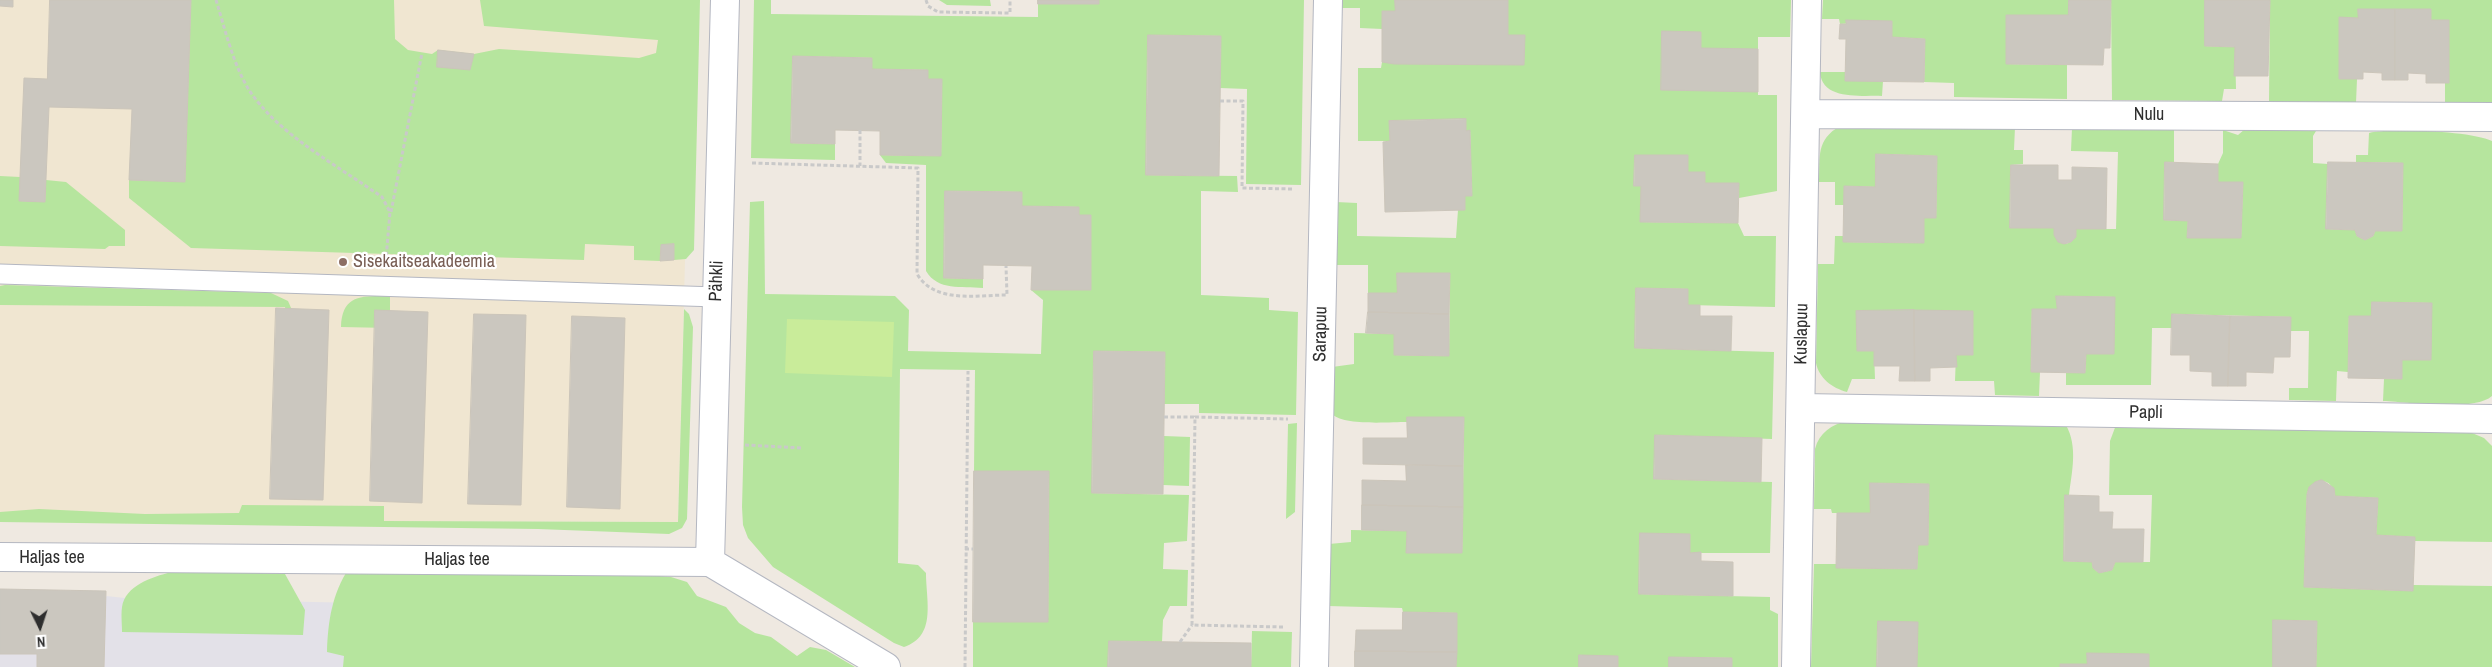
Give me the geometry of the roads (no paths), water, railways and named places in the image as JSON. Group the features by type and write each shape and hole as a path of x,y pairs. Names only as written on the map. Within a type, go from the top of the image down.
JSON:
{"street":[{"name":"Pähkli","path":"710,562 725,0"},
{"name":"Sarapuu","path":"1314,667 1328,0"},
{"name":"Kuslapuu","path":"1796,667 1807,0"},
{"name":"Nulu","path":"1806,114 2492,117"},
{"name":"Papli","path":"1801,408 2492,419"},
{"name":"Haljas tee","path":"0,557 710,562"},
{"path":"710,562 886,667"}],"lane":[{"path":"0,274 717,297"}],"place":[{"name":"Sisekaitseakadeemia","path":"343,262"}]}
